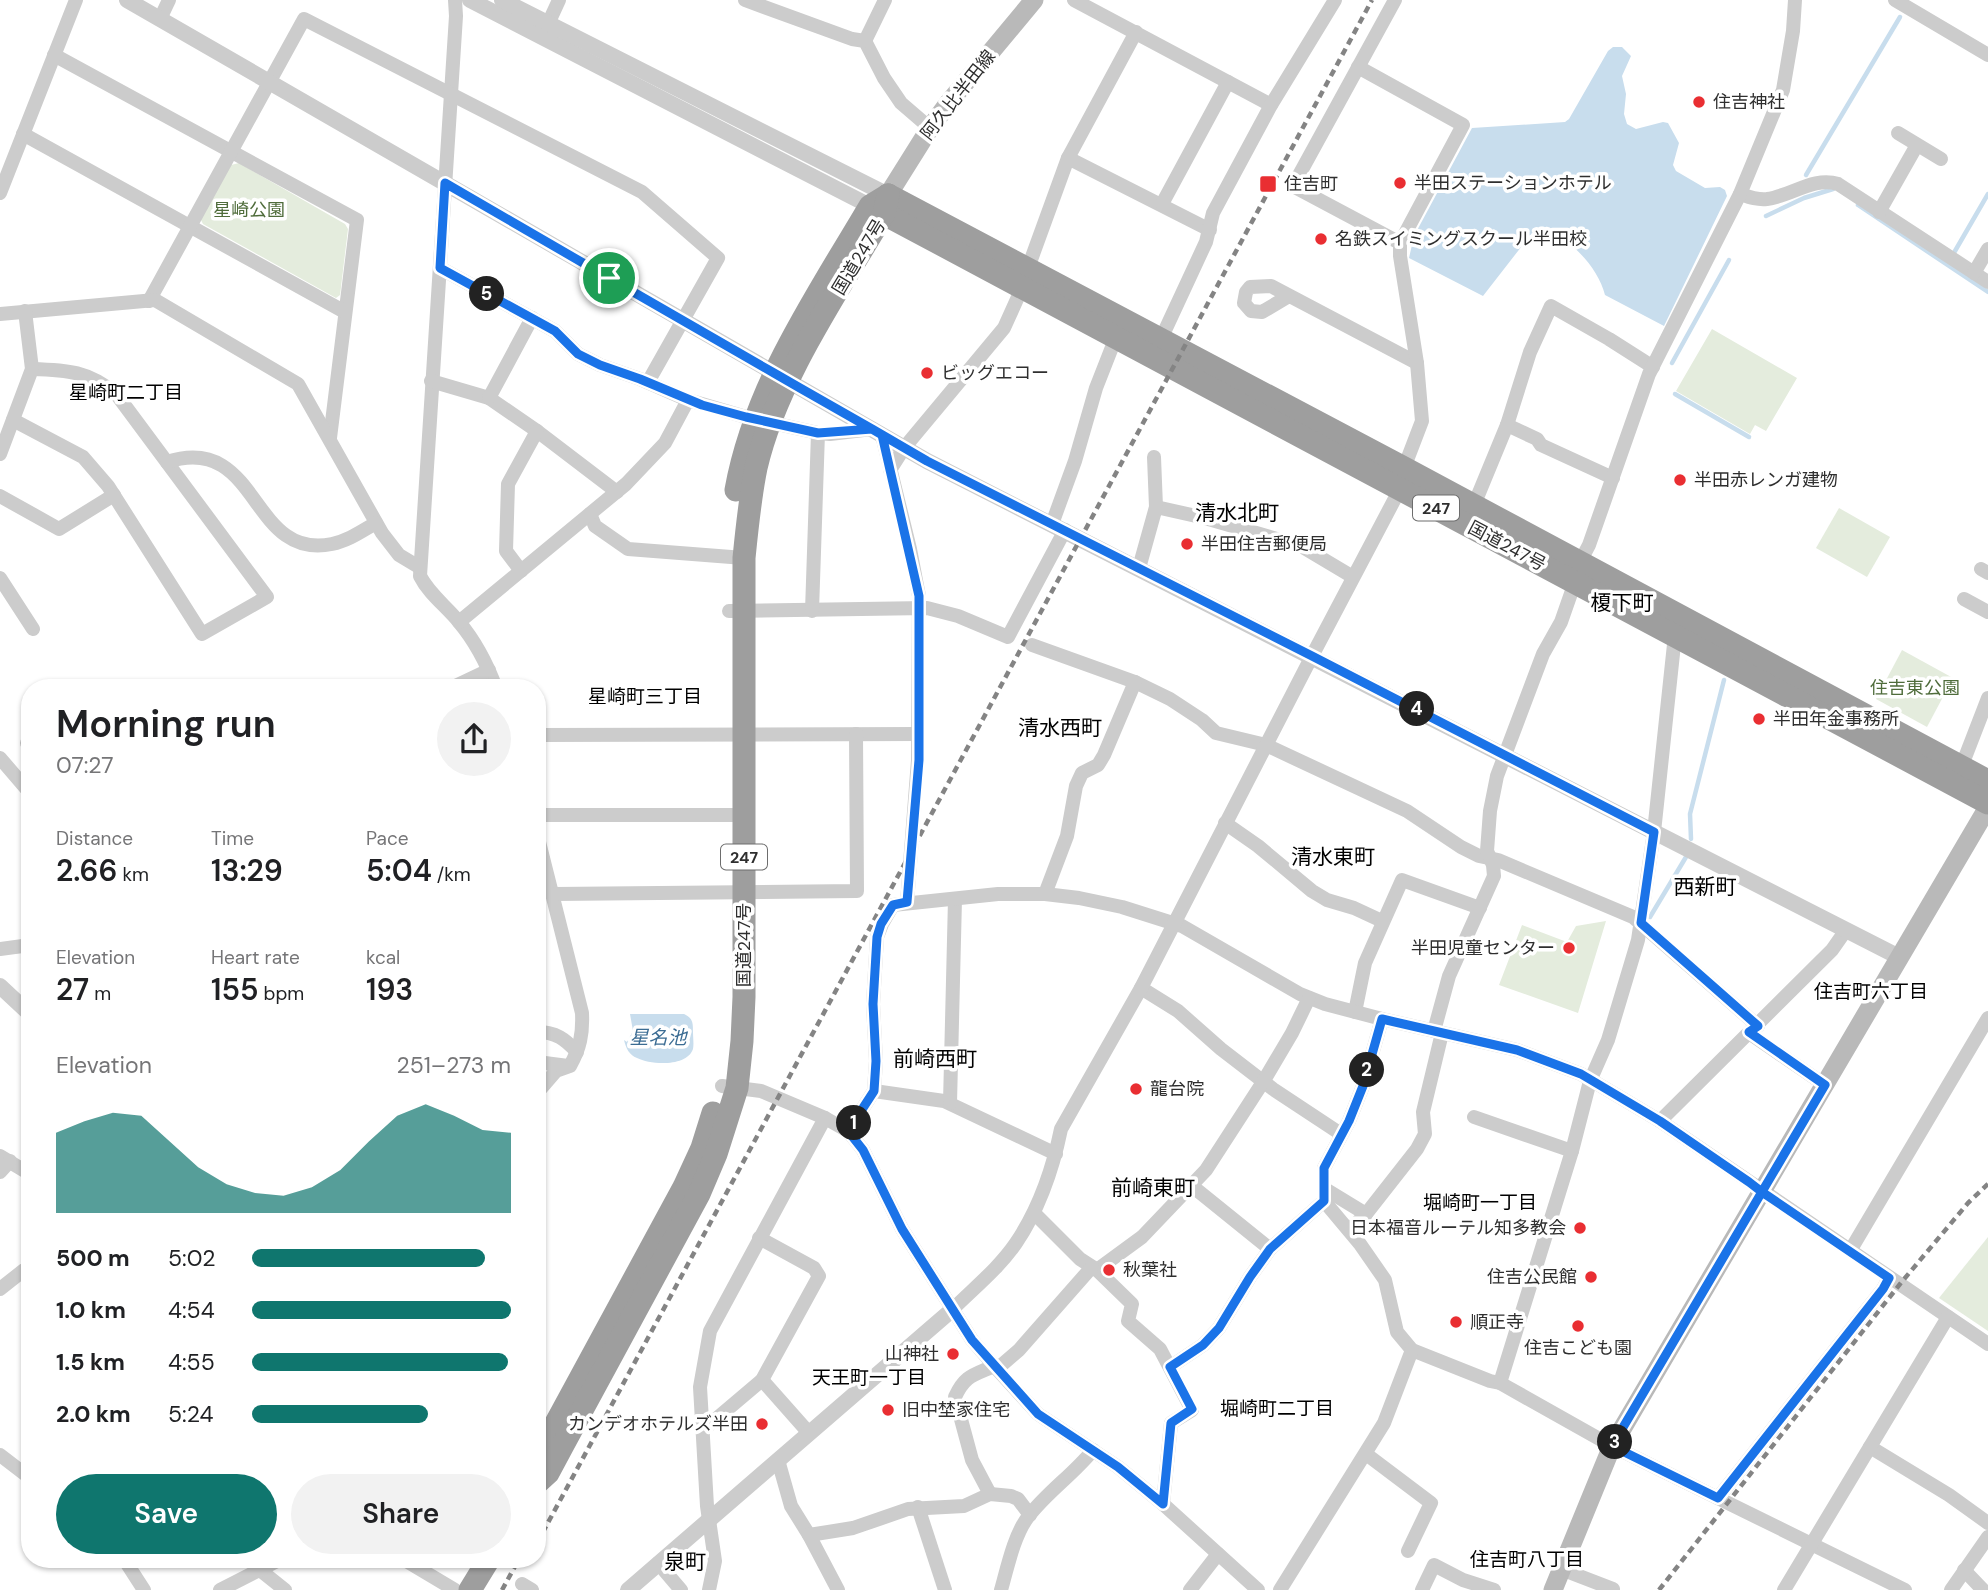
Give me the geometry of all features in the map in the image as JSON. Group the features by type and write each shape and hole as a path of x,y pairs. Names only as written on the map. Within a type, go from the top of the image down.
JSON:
{"highway":[{"name":"国道247号","path":"546,1460 699,1194 716,1154 744,996 736,892 736,557 757,466 763,421 781,377 881,205 1025,278 1161,339 1402,478 1474,505 1675,635 1988,805"},
{"name":"国道247号","path":"1025,278 1116,337 1402,478 1578,572 1988,781"},
{"path":"470,1590 483,1568"}],"main road":[{"name":"阿久比半田線","path":"881,205 950,101 1034,0"},
{"path":"1553,1590 1612,1446 1988,805"}],"street":[{"path":"0,192 76,0"},
{"path":"127,0 904,448 1899,957"},
{"path":"160,19 169,0"},
{"path":"455,0 419,567 424,585 459,622 474,643 492,679"},
{"path":"471,0 881,205"},
{"path":"502,0 881,205"},
{"path":"548,24 559,0"},
{"path":"745,0 852,39 865,41"},
{"path":"865,41 885,0"},
{"path":"1074,0 1271,105"},
{"path":"1161,339 1206,242 1213,213 1271,105 1335,0"},
{"path":"1395,0 1293,186 1400,243"},
{"path":"1349,1230 1366,1214 1417,1149 1425,1134 1423,1111 1449,976 1494,876 1488,851 1490,811 1497,776 1543,654 1561,622 1649,374 1740,194 1783,90 1793,31 1795,0"},
{"path":"1895,0 1988,55"},
{"path":"149,301 304,19 642,192 718,258 648,382"},
{"path":"890,470 904,448 1004,328 1068,158 1136,32"},
{"path":"865,41 884,78 901,103 930,128"},
{"path":"54,55 357,220 330,439"},
{"path":"628,1590 953,1309 1015,1245 1034,1213 1056,1154 1061,1129 1141,988 1402,478 1422,421 1417,363 1400,243 1463,125 1358,67"},
{"path":"1161,204 1227,82"},
{"path":"1898,133 1941,159"},
{"path":"23,134 345,312"},
{"path":"1879,212 1917,145"},
{"path":"1068,158 1210,230"},
{"path":"1740,194 1758,200 1770,199 1809,185 1832,182 1988,282"},
{"path":"1974,273 1988,249"},
{"path":"440,268 555,331 578,354 688,400 818,433 877,432"},
{"path":"1289,296 1417,363"},
{"path":"0,314 155,300 298,384 376,523 399,555 419,567"},
{"path":"1474,505 1507,425 1530,352 1551,306 1653,367"},
{"path":"0,454 32,369 25,311"},
{"path":"489,398 532,318"},
{"path":"736,611 928,608 958,616 1008,637 1059,527 1096,388 1116,337"},
{"path":"13,420 83,457 101,476 202,634 267,597 125,405 108,388 84,374 32,369"},
{"path":"431,381 489,398 617,492"},
{"path":"459,622 617,492 665,443 688,400"},
{"path":"1507,425 1537,439 1541,445 1613,478"},
{"path":"521,570 506,551 508,484 537,431"},
{"path":"877,432 890,470 917,579 919,610 919,734 907,902"},
{"path":"812,611 818,433"},
{"path":"167,462 201,457 222,464 239,479 279,531 303,544 331,544 345,540 376,523"},
{"path":"1139,568 1156,506 1154,457"},
{"path":"0,496 59,529 114,495"},
{"path":"1156,506 1301,546 1353,577"},
{"path":"590,514 595,526 628,549 736,557"},
{"path":"0,578 33,629"},
{"path":"1964,599 1988,612"},
{"path":"1500,1382 1572,1151 1590,1081 1608,1040 1638,940 1654,832 1675,635"},
{"path":"1032,645 1135,682 1191,713 1216,733 1266,745 1382,798 1479,856 1564,887 1633,917 1753,1029 1825,1085"},
{"path":"470,679 489,670"},
{"path":"1045,894 1067,836 1076,786 1082,773 1098,765 1104,755 1135,682"},
{"path":"1959,766 1966,755 1988,698"},
{"path":"554,894 857,891 856,734"},
{"path":"546,735 919,734"},
{"path":"0,758 21,782"},
{"path":"546,815 736,815"},
{"path":"1225,823 1258,846 1312,891 1327,900 1354,908 1382,921"},
{"path":"546,866 582,1013 583,1034 578,1052 570,1066 555,1071 546,1082"},
{"path":"1355,1013 1365,963 1402,880 1480,908"},
{"path":"848,1131 874,1091 876,1061 873,1004 877,937 881,924 893,905 998,894 1045,894 1079,898 1122,907 1182,926 1309,998 1355,1013 1517,1050 1581,1074 1660,1121 1988,1344"},
{"path":"950,1103 955,899"},
{"path":"1660,1121 1832,950 1846,930"},
{"path":"0,949 21,946"},
{"path":"0,986 21,1006"},
{"path":"1141,988 1178,1011 1263,1082 1341,1134"},
{"path":"990,1493 972,1460 955,1397 962,1382 967,1377 996,1368 1019,1350 1095,1268 1142,1237 1192,1186 1206,1170 1263,1082 1309,998"},
{"path":"1850,1251 1988,1018"},
{"path":"1382,1019 1363,1086 1349,1121 1324,1168 1325,1195 1385,1280 1396,1332 1412,1350 1490,1381 1500,1382 1612,1446 1905,1590"},
{"path":"546,1032 552,1032 567,1041 578,1052"},
{"path":"546,1063 570,1066"},
{"path":"730,1087 761,1091 825,1118 848,1131 863,1150 902,1229 972,1340 996,1368 1038,1414 1093,1450 1163,1504 1258,1590"},
{"path":"874,1091 894,1092 950,1103 1056,1154"},
{"path":"1474,1117 1572,1151"},
{"path":"709,1590 715,1560 708,1520 701,1371 710,1331 825,1118"},
{"path":"4,1163 21,1170"},
{"path":"1192,1186 1270,1249"},
{"path":"1325,1195 1366,1214"},
{"path":"1170,1367 1203,1345 1219,1328 1270,1249 1325,1195"},
{"path":"1034,1213 1080,1259 1095,1268 1132,1304 1128,1321 1160,1349 1192,1409 1171,1423 1163,1504"},
{"path":"702,1430 762,1380 819,1276 814,1268 759,1238"},
{"path":"0,1289 21,1272"},
{"path":"1718,1498 1889,1278"},
{"path":"1784,1590 1948,1317"},
{"path":"1280,1590 1367,1454 1388,1415 1412,1350"},
{"path":"762,1380 809,1433"},
{"path":"1870,1447 1949,1495 1988,1523"},
{"path":"1000,1590 1025,1520 1080,1467 1093,1450"},
{"path":"1367,1454 1431,1503 1408,1551"},
{"path":"0,1455 21,1471"},
{"path":"778,1460 791,1506 815,1543 838,1590"},
{"path":"808,1535 853,1528 908,1508 964,1506 990,1493 1018,1499 1030,1515"},
{"path":"918,1507 944,1590"},
{"path":"1951,1590 1988,1537"},
{"path":"1190,1590 1218,1554"},
{"path":"658,1563 681,1590"},
{"path":"1422,1590 1434,1565 1463,1580 1494,1590"},
{"path":"130,1568 144,1590"},
{"path":"220,1590 264,1568"},
{"path":"418,1568 455,1590"},
{"path":"1561,1569 1613,1589"},
{"path":"260,1570 285,1590"},
{"path":"1964,1570 1983,1590"}],"green space":[{"name":"星崎公園","path":"239,163 345,224 348,229 340,295 336,298 203,224 200,218 231,165"},
{"path":"1712,329 1797,378 1766,431 1755,425 1750,434 1676,391"},
{"path":"1839,508 1890,537 1867,577 1816,548"},
{"name":"住吉東公園","path":"1902,650 1953,678 1927,727 1876,699"},
{"path":"1606,921 1578,1013 1499,985 1522,925 1567,942 1576,926"},
{"path":"1988,1237 1988,1331 1939,1298"}],"water":[{"path":"1613,47 1622,47 1631,56 1622,76 1626,94 1624,114 1627,124 1636,129 1668,123 1679,143 1673,165 1676,171 1705,188 1720,187 1725,190 1727,196 1664,326 1605,295 1602,285 1583,256 1566,240 1547,228 1532,233 1483,296 1409,258 1414,236 1472,128 1565,122"},
{"name":"星名池","path":"630,1014 684,1014 691,1019 693,1026 693,1049 684,1059 676,1062 651,1062 634,1057 628,1051 624,1040 627,1042 633,1031"}],"waterway":[{"path":"1806,175 1900,17"},
{"path":"1766,216 1804,198 1833,189"},
{"path":"1955,251 1988,194"},
{"path":"1858,205 1988,292"},
{"path":"1672,363 1729,260"},
{"path":"1675,394 1749,437"},
{"path":"1691,839 1690,814 1724,680"},
{"path":"1650,917 1686,857"}],"railway":[{"path":"546,1526 1372,0"},
{"path":"1659,1590 1900,1284 1968,1203 1988,1184"},
{"path":"502,1590 514,1568"}],"place":[{"name":"住吉神社","path":"1699,102"},
{"name":"半田ステーションホテル","path":"1400,183"},
{"name":"住吉町","path":"1268,184"},
{"name":"名鉄スイミングスクール半田校","path":"1321,239"},
{"name":"ビッグエコー","path":"927,373"},
{"name":"半田赤レンガ建物","path":"1680,480"},
{"name":"半田住吉郵便局","path":"1187,544"},
{"name":"半田年金事務所","path":"1759,719"},
{"name":"半田児童センター","path":"1569,948"},
{"name":"龍台院","path":"1136,1089"},
{"name":"日本福音ルーテル知多教会","path":"1580,1228"},
{"name":"秋葉社","path":"1109,1270"},
{"name":"住吉公民館","path":"1591,1277"},
{"name":"順正寺","path":"1456,1322"},
{"name":"住吉こども園","path":"1578,1326"},
{"name":"山神社","path":"953,1354"},
{"name":"旧中埜家住宅","path":"888,1410"},
{"name":"カンデオホテルズ半田","path":"762,1424"}],"district":[{"name":"星崎町二丁目","path":"126,392"},
{"name":"清水北町","path":"1237,513"},
{"name":"榎下町","path":"1622,603"},
{"name":"星崎町三丁目","path":"645,696"},
{"name":"清水西町","path":"1060,728"},
{"name":"清水東町","path":"1333,857"},
{"name":"西新町","path":"1705,887"},
{"name":"住吉町六丁目","path":"1871,991"},
{"name":"前崎西町","path":"935,1059"},
{"name":"前崎東町","path":"1153,1188"},
{"name":"堀崎町一丁目","path":"1480,1202"},
{"name":"天王町一丁目","path":"869,1377"},
{"name":"堀崎町二丁目","path":"1277,1408"},
{"name":"住吉町八丁目","path":"1527,1559"},
{"name":"泉町","path":"685,1562"}],"route":[{"path":"609,278 445,183 440,268 555,331 578,354 688,400 746,417 818,433 872,429 927,461 1654,832 1641,923 1758,1026 1749,1032 1825,1085 1762,1192 1612,1446 1718,1498 1889,1278 1762,1192 1660,1121 1581,1074 1517,1050 1382,1019 1363,1086 1349,1121 1324,1168 1324,1201 1270,1249 1219,1328 1203,1345 1170,1367 1192,1409 1171,1423 1163,1504 1118,1467 1038,1414 997,1369 972,1340 902,1229 863,1150 848,1131 874,1091 876,1061 873,1004 877,937 881,924 893,905 907,902 919,760 919,596 882,435 872,429 609,278"}]}
